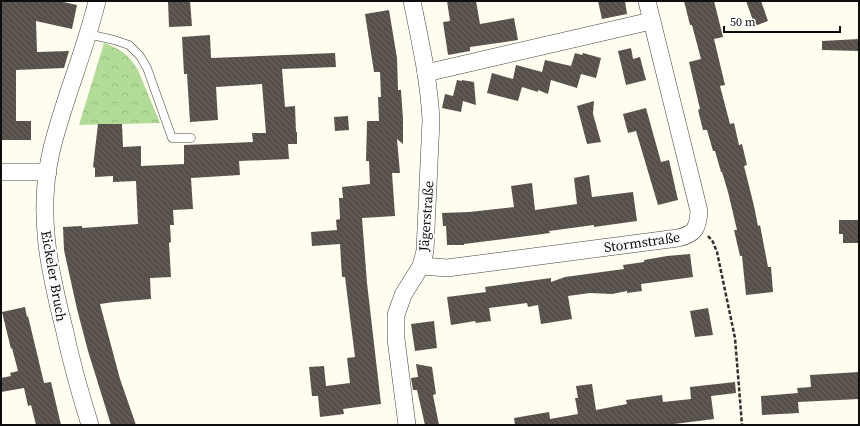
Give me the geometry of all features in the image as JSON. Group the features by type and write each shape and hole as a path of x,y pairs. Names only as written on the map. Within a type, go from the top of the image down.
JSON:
{"street":[{"name":"Eickeler Bruch","path":"90,425 73,367 54,286 46,236 45,216 46,187 51,153 97,1"},
{"name":"Jägerstraße","path":"407,425 396,340 396,315 404,295 421,266 425,251 431,120 426,73 412,1"},
{"name":"Stormstraße","path":"421,266 447,268 678,238 686,236 692,232 698,223 699,211 647,1"},
{"path":"426,73 651,21"},
{"path":"1,172 48,172"}],"lane":[{"path":"88,34 129,45 140,56 147,68 172,138 191,138"}],"path":[{"path":"696,227 707,234 713,242 717,252 735,338 742,425"}],"green space":[{"path":"104,43 116,48 128,56 138,70 160,123 79,125"}],"building":[{"path":"1,1 59,1 77,5 72,29 36,21 37,52 69,51 64,68 16,70 16,121 31,121 31,140 1,140"},
{"path":"168,1 190,1 192,26 169,27"},
{"path":"447,1 476,1 480,24 514,18 518,40 470,47 470,51 448,55 443,22 450,21"},
{"path":"598,1 625,1 627,14 602,19"},
{"path":"684,1 714,1 723,37 714,39 725,85 720,86 730,124 734,123 739,145 742,144 747,165 744,166 758,226 760,225 768,267 771,267 773,292 746,295 742,256 740,256 734,230 737,230 728,192 707,130 703,130 698,110 700,109 689,62 701,59"},
{"path":"746,1 761,1 768,21 755,26"},
{"path":"389,10 397,58 398,90 401,90 403,119 403,144 397,139 400,173 392,173 395,216 362,218 367,283 381,404 343,409 344,414 320,417 318,396 312,396 309,367 324,366 326,386 350,383 347,358 355,357 345,277 342,277 340,244 312,246 311,232 337,230 336,220 340,219 339,198 343,198 342,187 370,184 369,161 366,161 367,121 379,121 378,97 381,97 380,72 374,72 365,14"},
{"path":"210,35 211,58 335,53 336,67 282,69 285,107 295,106 297,144 288,144 289,159 239,161 240,175 191,178 193,209 173,210 174,225 170,225 171,242 169,243 171,277 150,278 151,299 100,304 120,379 136,425 111,425 88,351 77,309 64,250 63,227 82,226 82,228 138,224 136,181 113,182 113,176 95,177 95,168 93,167 98,124 122,124 123,147 141,146 141,166 184,164 184,145 253,142 252,133 266,133 262,84 216,87 218,120 190,122 187,74 184,74 182,37"},
{"path":"859,39 859,51 822,50 822,41"},
{"path":"631,48 633,59 640,57 646,80 626,85 618,51"},
{"path":"575,53 582,55 583,53 601,58 596,78 581,74 577,88 551,80 548,94 538,90 538,92 522,87 518,101 487,93 492,73 513,79 516,65 542,72 545,60 571,66"},
{"path":"457,80 474,82 476,105 463,101 461,112 442,108 445,94 453,96"},
{"path":"594,101 593,114 601,142 587,144 577,106"},
{"path":"646,108 661,162 669,160 678,200 658,205 636,131 628,133 623,114"},
{"path":"348,116 349,130 335,131 334,117"},
{"path":"589,175 592,197 633,192 637,221 549,231 550,233 464,245 447,245 446,226 443,226 442,213 469,212 514,207 511,186 532,183 535,210 577,204 574,178"},
{"path":"839,220 859,220 859,243 843,243 843,234 839,234"},
{"path":"690,254 693,277 641,284 642,291 627,293 627,291 612,294 590,293 568,296 572,319 541,324 538,305 528,307 527,303 489,308 491,321 476,323 475,321 451,325 447,297 486,292 485,287 551,278 551,282 565,277 624,269 623,265 644,262 644,260"},
{"path":"25,307 44,383 51,382 61,425 36,425 31,405 28,406 24,388 1,392 1,378 11,376 10,373 18,371 2,312"},
{"path":"708,308 713,335 695,337 690,311"},
{"path":"434,321 437,348 415,351 411,324"},
{"path":"416,364 432,367 436,394 433,395 439,425 425,425 417,390 413,390 411,378 418,377"},
{"path":"859,372 859,399 798,402 799,413 762,415 761,396 798,393 797,388 811,387 810,375"},
{"path":"735,382 736,393 711,396 714,419 666,425 515,425 514,418 549,412 550,419 578,414 575,398 578,398 576,386 592,384 596,410 627,404 626,400 662,395 663,402 691,399 690,387"}]}
